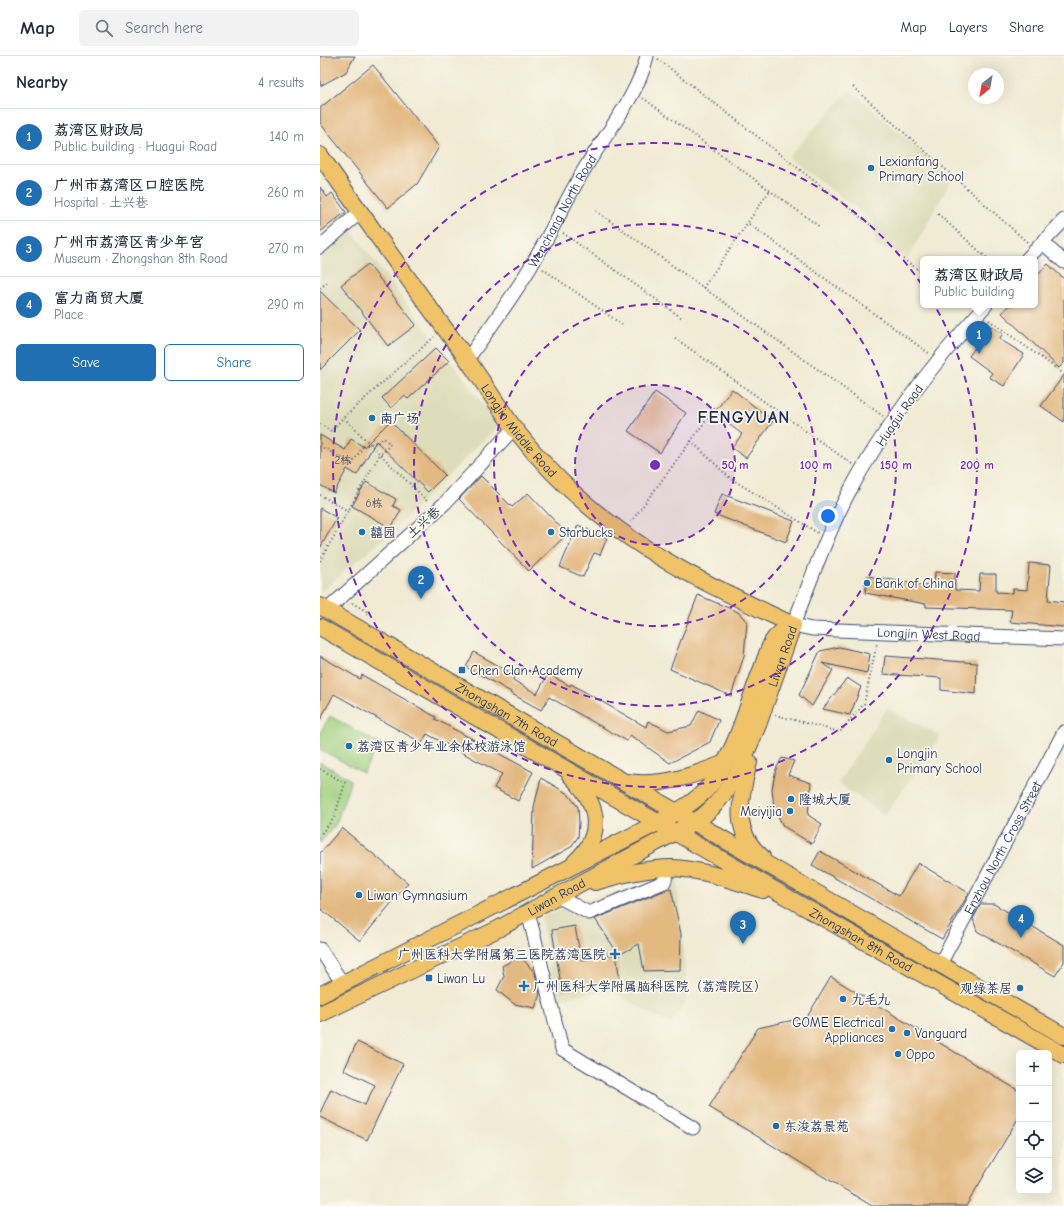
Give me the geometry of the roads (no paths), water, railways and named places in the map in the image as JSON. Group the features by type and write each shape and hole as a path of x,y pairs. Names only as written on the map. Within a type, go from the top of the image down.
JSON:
{"main road":[{"name":"Longjin Middle Road","path":"320,155 514,428 555,475 611,524 647,550 695,578 793,625"},
{"name":"Zhongshan 7th Road","path":"323,608 693,822"},
{"name":"Liwan Road","path":"320,1014 498,929 676,832 693,822 713,807 738,772 760,718 793,625"},
{"name":"Liwan Road","path":"320,995 660,822 688,806 700,797 715,779 725,763 772,642 783,630 793,625"},
{"name":"Zhongshan 7th Road","path":"320,627 660,822"},
{"path":"760,718 741,796 741,822 751,846 760,855 789,877"},
{"path":"557,763 579,784 591,804 594,816 595,830 593,839 588,848 567,869"},
{"path":"620,781 645,784 667,781 692,776 725,763"},
{"name":"Zhongshan 8th Road","path":"660,822 792,900 1064,1055"},
{"name":"Zhongshan 8th Road","path":"693,822 1064,1036"},
{"path":"557,896 596,881 644,871 669,868 711,874 792,900"}],"street":[{"name":"Wenchang North Road","path":"467,360 514,294 534,262 586,167 633,90 647,56"},
{"path":"320,247 360,212"},
{"path":"1064,220 1035,250 1064,262"},
{"name":"Huagui Road","path":"793,625 828,539 848,495 861,471 893,423 939,361 983,309"},
{"name":"土兴巷","path":"323,608 435,511 514,428"},
{"name":"Longjin West Road","path":"793,625 812,629 880,630 1064,639"},
{"name":"Enzhou North Cross Street","path":"940,964 1064,732"},
{"path":"557,896 589,913 664,882 669,868"},
{"path":"528,912 562,1049 692,1128"},
{"path":"320,948 343,984"}],"place":[{"name":"Lexianfang Primary School","path":"871,168"},
{"name":"荔湾区财政局","path":"979,354"},
{"name":"南广场","path":"372,418"},
{"name":"囍园","path":"362,532"},
{"name":"Starbucks","path":"551,532"},
{"name":"Bank of China","path":"867,583"},
{"name":"广州市荔湾区口腔医院","path":"421,599"},
{"name":"Chen Clan Academy","path":"462,670"},
{"name":"荔湾区青少年业余体校游泳馆","path":"349,746"},
{"name":"Longjin Primary School","path":"889,760"},
{"name":"隆城大厦","path":"791,799"},
{"name":"Meiyijia","path":"790,811"},
{"name":"Liwan Gymnasium","path":"359,895"},
{"name":"富力商贸大厦","path":"1021,938"},
{"name":"广州市荔湾区青少年宫","path":"743,944"},
{"name":"广州医科大学附属第三医院荔湾医院","path":"615,954"},
{"name":"Liwan Lu","path":"429,978"},
{"name":"广州医科大学附属脑科医院（荔湾院区）","path":"524,986"},
{"name":"观绿茶居","path":"1020,988"},
{"name":"九毛九","path":"843,999"},
{"name":"GOME Electrical Appliances","path":"892,1029"},
{"name":"Vanguard","path":"907,1033"},
{"name":"Oppo","path":"898,1054"},
{"name":"东浚荔景苑","path":"776,1126"}],"district":[{"name":"FENGYUAN","path":"744,417"}]}
